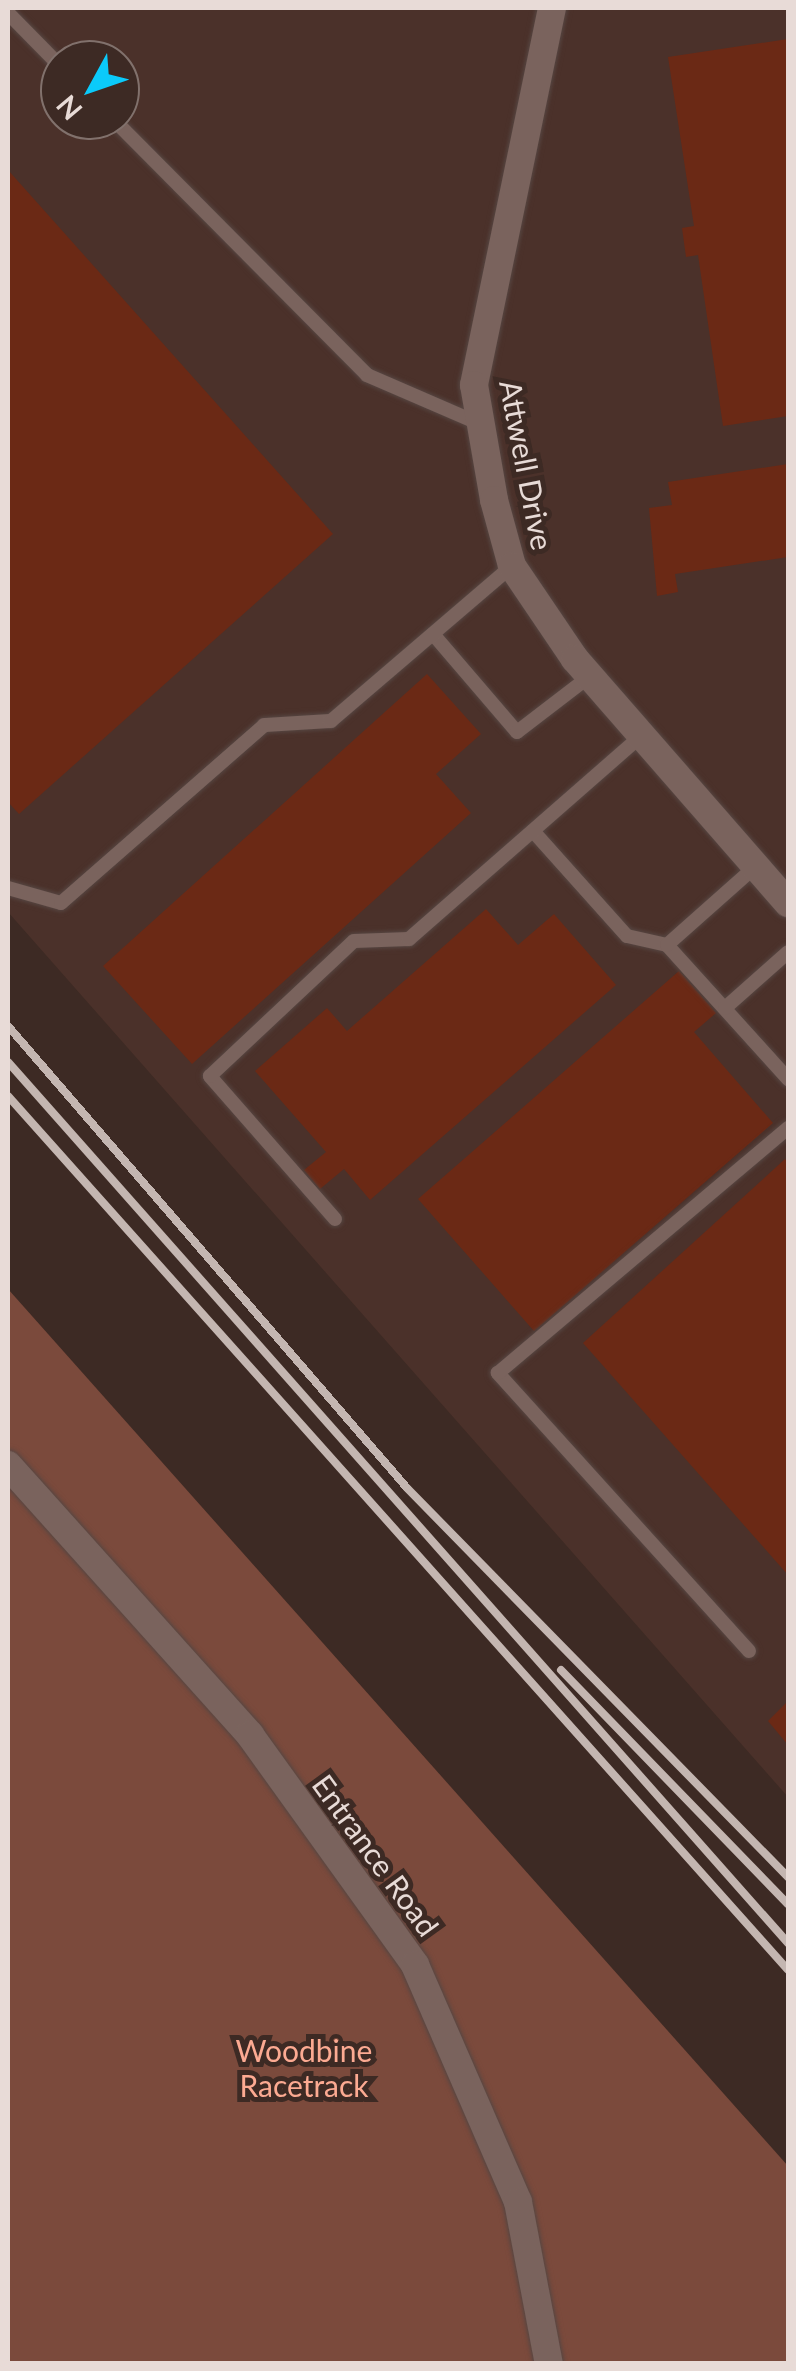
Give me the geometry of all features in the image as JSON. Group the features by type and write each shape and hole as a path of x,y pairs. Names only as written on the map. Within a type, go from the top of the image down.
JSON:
{"street":[{"name":"Attwell Drive","path":"552,8 474,385 512,566 590,676 788,903"},
{"name":"Entrance Road","path":"8,1465 250,1735 415,1965 518,2202 549,2364"}],"lane":[{"path":"8,13 40,46"},
{"path":"134,140 366,375 480,424"},
{"path":"8,888 62,903 264,725 331,721 512,566"},
{"path":"433,634 518,732 590,676"},
{"path":"334,1219 210,1076 354,941 409,939 642,735"},
{"path":"533,831 628,936 667,945 788,1080"},
{"path":"667,945 756,866"},
{"path":"725,1008 788,952"},
{"path":"749,1651 498,1373 788,1128"}],"shaded area":[{"path":"8,8 788,8 788,1797 8,912"}],"green space":[{"name":"Woodbine Racetrack","path":"8,1289 788,2166 788,2363 8,2363"}],"building":[{"path":"788,39 788,416 723,426 698,255 686,257 682,228 694,226 668,57"},
{"path":"8,170 333,534 19,814 8,802"},
{"path":"788,464 788,557 675,574 678,592 657,596 649,508 672,505 668,482"},
{"path":"427,674 481,734 436,774 471,813 192,1064 103,966"},
{"path":"486,909 518,945 554,914 616,985 370,1200 344,1169 320,1189 304,1170 326,1152 255,1071 327,1008 347,1031"},
{"path":"679,971 716,1013 694,1032 773,1123 534,1331 418,1199"},
{"path":"785,1159 788,1163 788,1575 583,1343"},
{"path":"788,1701 788,1745 768,1721"}],"railway":[{"path":"8,1026 407,1488 788,1877"},
{"path":"8,1062 788,1943"},
{"path":"8,1096 788,1970"},
{"path":"561,1670 788,1904"}]}
